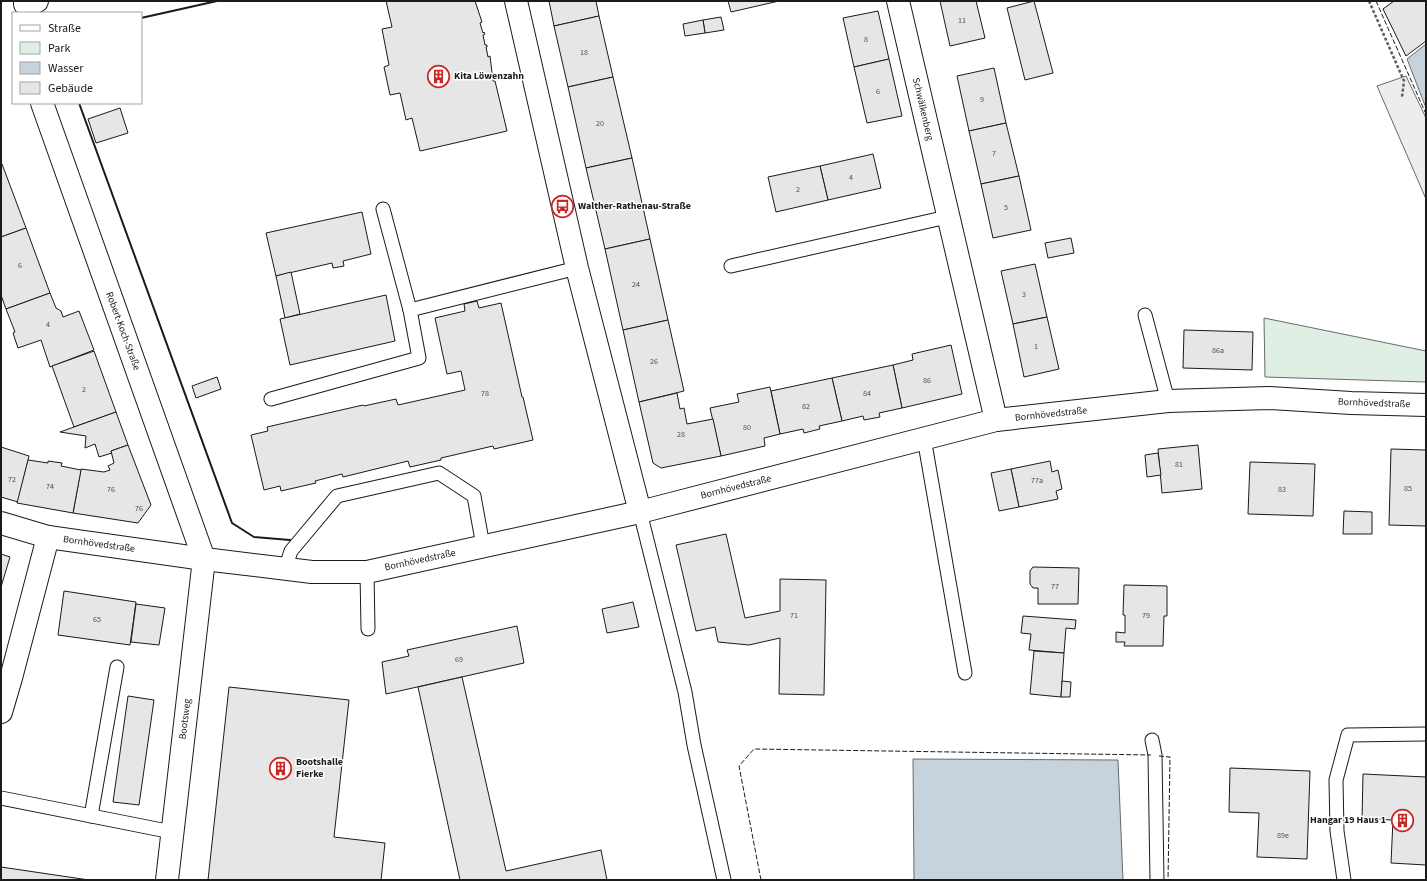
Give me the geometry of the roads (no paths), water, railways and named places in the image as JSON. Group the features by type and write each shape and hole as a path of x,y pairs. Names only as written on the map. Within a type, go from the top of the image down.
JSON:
{"street":[{"path":"516,1 577,268 640,512"},
{"name":"Schwälkenberg","path":"898,1 947,217 996,420"},
{"name":"Robert-Koch-Straße","path":"42,104 204,559"},
{"name":"Bornhövedstraße","path":"1,523 48,537 204,559 312,572 367,572 640,512 996,420 1168,401 1269,398 1351,403 1426,405"},
{"path":"1,712 48,537"},
{"name":"Bootsweg","path":"167,880 204,559"}],"lane":[{"path":"272,399 419,358 410,310 382,209"},
{"path":"731,266 947,217"},
{"path":"410,310 577,268"},
{"path":"1145,315 1168,401"},
{"path":"924,438 965,674"},
{"path":"285,569 291,551 337,496 439,473 474,496 483,546"},
{"path":"640,512 686,692 694,745 724,880"},
{"path":"367,572 368,629"},
{"path":"91,816 117,667"},
{"path":"1344,880 1337,831 1336,780 1348,735 1426,734"},
{"path":"1152,740 1155,755 1156,880"},
{"path":"1,798 172,832"}],"water":[{"path":"1426,44 1426,108 1407,59"},
{"path":"913,759 1118,760 1123,880 914,880"}],"place":[{"name":"Kita Löwenzahn","path":"439,76"},
{"name":"Walther-Rathenau-Straße","path":"563,206"},
{"name":"Bootshalle Fierke","path":"281,768"},
{"name":"Hangar 19 Haus 1","path":"1402,820"}]}
